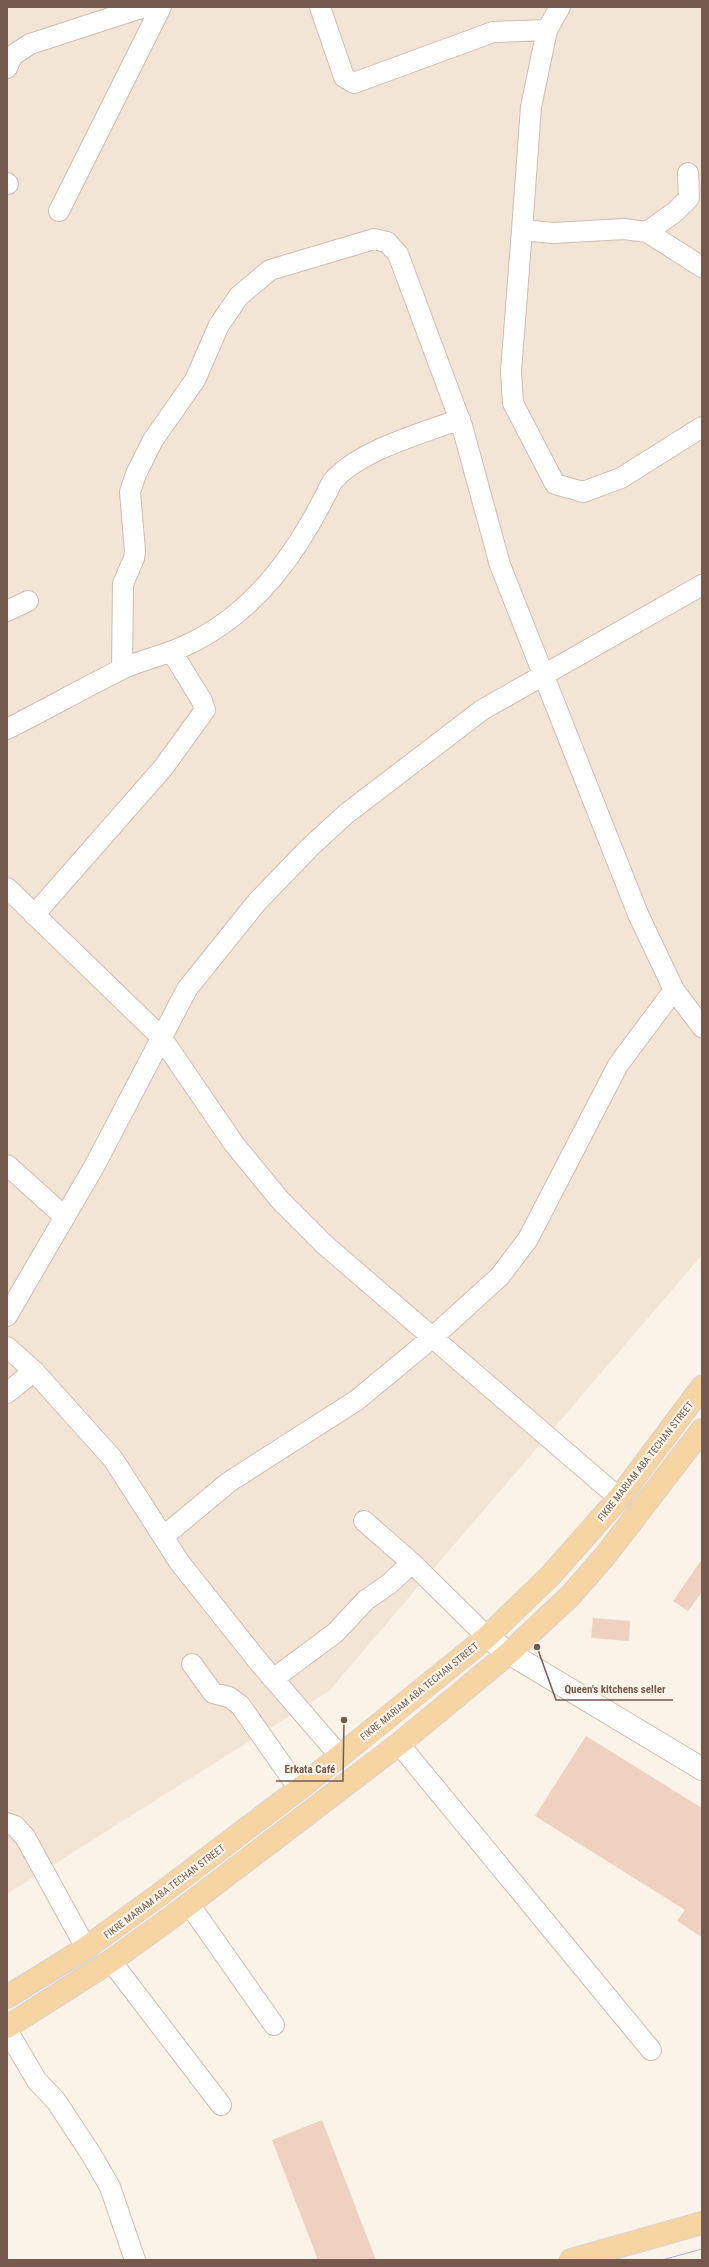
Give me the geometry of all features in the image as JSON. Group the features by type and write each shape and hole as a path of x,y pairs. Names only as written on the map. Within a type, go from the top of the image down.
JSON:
{"main road":[{"name":"FIKRE MARIAM ABA TECHAN STREET","path":"7,1998 86,1948 159,1896 299,1790 339,1755 487,1637 551,1574 619,1498 702,1386"},
{"path":"7,2027 111,1961 182,1909 399,1744 509,1653 570,1596 595,1567 702,1430"},
{"path":"159,1896 182,1909"},
{"path":"571,2260 702,2223"}],"street":[{"path":"7,68 12,56 30,44 144,7"},
{"path":"59,211 161,7"},
{"path":"320,7 344,77 354,83 493,32 547,30"},
{"path":"560,7 547,30 531,107 511,371 513,403 555,484 583,492 621,478 702,427"},
{"path":"647,232 675,212 689,198 688,173"},
{"path":"522,230 553,233 624,229 647,232 702,267"},
{"path":"122,670 123,584 134,558 135,551 130,492 136,474 153,440 195,380 219,325 239,296 270,270 374,239 387,242 398,254 460,419 500,565 545,675 638,914 674,990 702,1027"},
{"path":"7,729 122,670 172,652 220,628 251,601 287,563 332,482 340,472 388,447 460,419"},
{"path":"7,1316 95,1165 187,989 257,902 309,848 346,814 482,710 702,585"},
{"path":"7,611 28,601"},
{"path":"34,915 163,768 205,710 202,701 172,652"},
{"path":"7,888 161,1037 234,1144 280,1200 325,1246 619,1498"},
{"path":"164,1536 229,1482 357,1400 433,1337 500,1276 528,1239 618,1065 674,990"},
{"path":"7,1165 65,1217"},
{"path":"7,1347 34,1371 113,1459 180,1563 273,1679 339,1755"},
{"path":"7,1393 34,1371"},
{"path":"364,1520 412,1563 487,1637 509,1653 702,1769"},
{"path":"273,1679 335,1633 366,1600 389,1584 412,1563"},
{"path":"192,1664 213,1693 229,1697 240,1705 299,1790"},
{"path":"399,1744 652,2050"},
{"path":"7,1824 15,1826 25,1837 86,1948"},
{"path":"182,1909 274,2025"},
{"path":"111,1961 221,2105"},
{"path":"7,2030 37,2081 56,2101 91,2154 110,2187 135,2260"}],"shaded area":[{"path":"7,7 702,7 702,1255 329,1691 7,1894"}],"building":[{"path":"702,1559 702,1592 688,1611 673,1601"},
{"path":"593,1618 630,1621 629,1641 591,1638"},
{"path":"586,1736 702,1808 702,1937 677,1921 685,1910 535,1816"},
{"path":"322,2120 376,2260 318,2260 272,2140"}],"tram line":[{"path":"662,2260 702,2249"}],"place":[{"name":"Queen's kitchens seller","path":"537,1647"},
{"name":"Erkata Café","path":"344,1720"}]}
